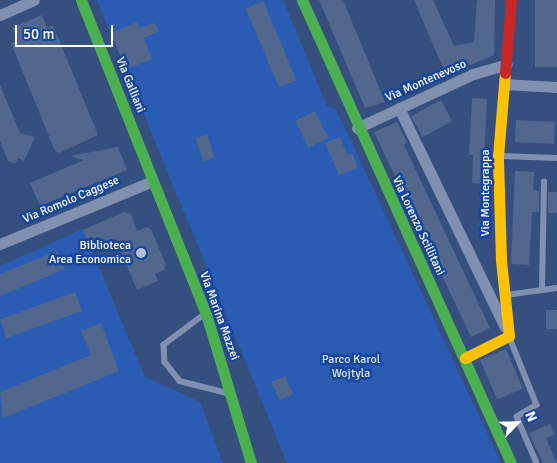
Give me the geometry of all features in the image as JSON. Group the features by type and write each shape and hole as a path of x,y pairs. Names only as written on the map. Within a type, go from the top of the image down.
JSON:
{"street":[{"path":"0,14 34,0"},
{"name":"Via Galliani","path":"81,0 153,181"},
{"name":"Via Lorenzo Scillitani","path":"302,0 358,128 465,358 511,463"},
{"name":"Via Montegrappa","path":"509,336 501,260 498,156 511,0"},
{"name":"Via Montenevoso","path":"358,128 473,74 507,64"},
{"path":"505,84 557,87"},
{"path":"399,108 509,336 465,358"},
{"name":"Via Romolo Caggese","path":"0,244 153,181"},
{"name":"Via Marina Mazzei","path":"153,181 206,314 232,394 251,463"}],"lane":[{"path":"498,156 557,158"},
{"path":"542,288 544,182"},
{"path":"505,296 542,288 557,288"},
{"path":"206,314 164,345 165,362 180,381 232,394"},
{"path":"509,336 538,405 517,416 537,463"}],"green space":[{"name":"Parco Karol Wojtyla","path":"97,0 283,0 327,106 336,109 501,463 287,463"},
{"path":"83,229 145,377 200,402 223,463 0,463 0,266"}],"building":[{"path":"319,0 343,0 385,102 365,108"},
{"path":"414,0 433,0 454,46 474,42 477,0 495,0 494,55 446,75"},
{"path":"535,0 557,0 557,67 535,67"},
{"path":"263,1 297,80 279,88 246,8"},
{"path":"42,15 47,28 53,25 98,135 59,153 55,151 11,43 18,40 12,28"},
{"path":"137,22 140,28 154,23 159,31 144,38 152,59 126,69 111,33"},
{"path":"0,85 20,133 35,137 24,161 18,158 15,164 8,161 0,141"},
{"path":"472,98 487,99 484,161 488,162 487,184 472,183 473,155 469,155"},
{"path":"441,100 452,121 422,137 411,116"},
{"path":"315,111 328,138 308,148 295,121"},
{"path":"516,120 555,122 554,144 515,142"},
{"path":"397,122 407,142 404,145 490,328 471,337 374,132"},
{"path":"207,134 215,158 203,161 196,138"},
{"path":"340,137 347,155 352,153 358,168 339,175 325,143"},
{"path":"118,147 127,170 40,206 30,183 84,160 70,156"},
{"path":"515,171 534,172 533,190 539,191 539,212 532,212 529,265 511,264"},
{"path":"548,192 557,192 557,213 548,213"},
{"name":"Biblioteca Area Economica","path":"124,212 131,214 137,231 146,227 151,229 166,265 164,270 155,274 158,281 137,290 116,239 91,250 83,230"},
{"path":"57,251 65,269 0,296 0,274"},
{"path":"75,292 82,311 7,338 0,319"},
{"path":"546,310 557,310 557,329 546,329"},
{"path":"101,323 119,371 3,418 0,392 91,355 81,331"},
{"path":"506,349 523,389 497,400 480,360"},
{"path":"285,376 293,394 279,400 271,382"},
{"path":"550,424 555,434 546,438 557,463 543,463 529,433"}],"traffic: fast":[{"path":"81,0 206,314 251,463"},
{"path":"302,0 511,463"}],"traffic: slow":[{"path":"465,358 509,336 501,260 498,156 505,73"}],"traffic: jam":[{"path":"505,73 511,0"}],"place":[{"name":"Biblioteca Area Economica","path":"141,253"}]}
